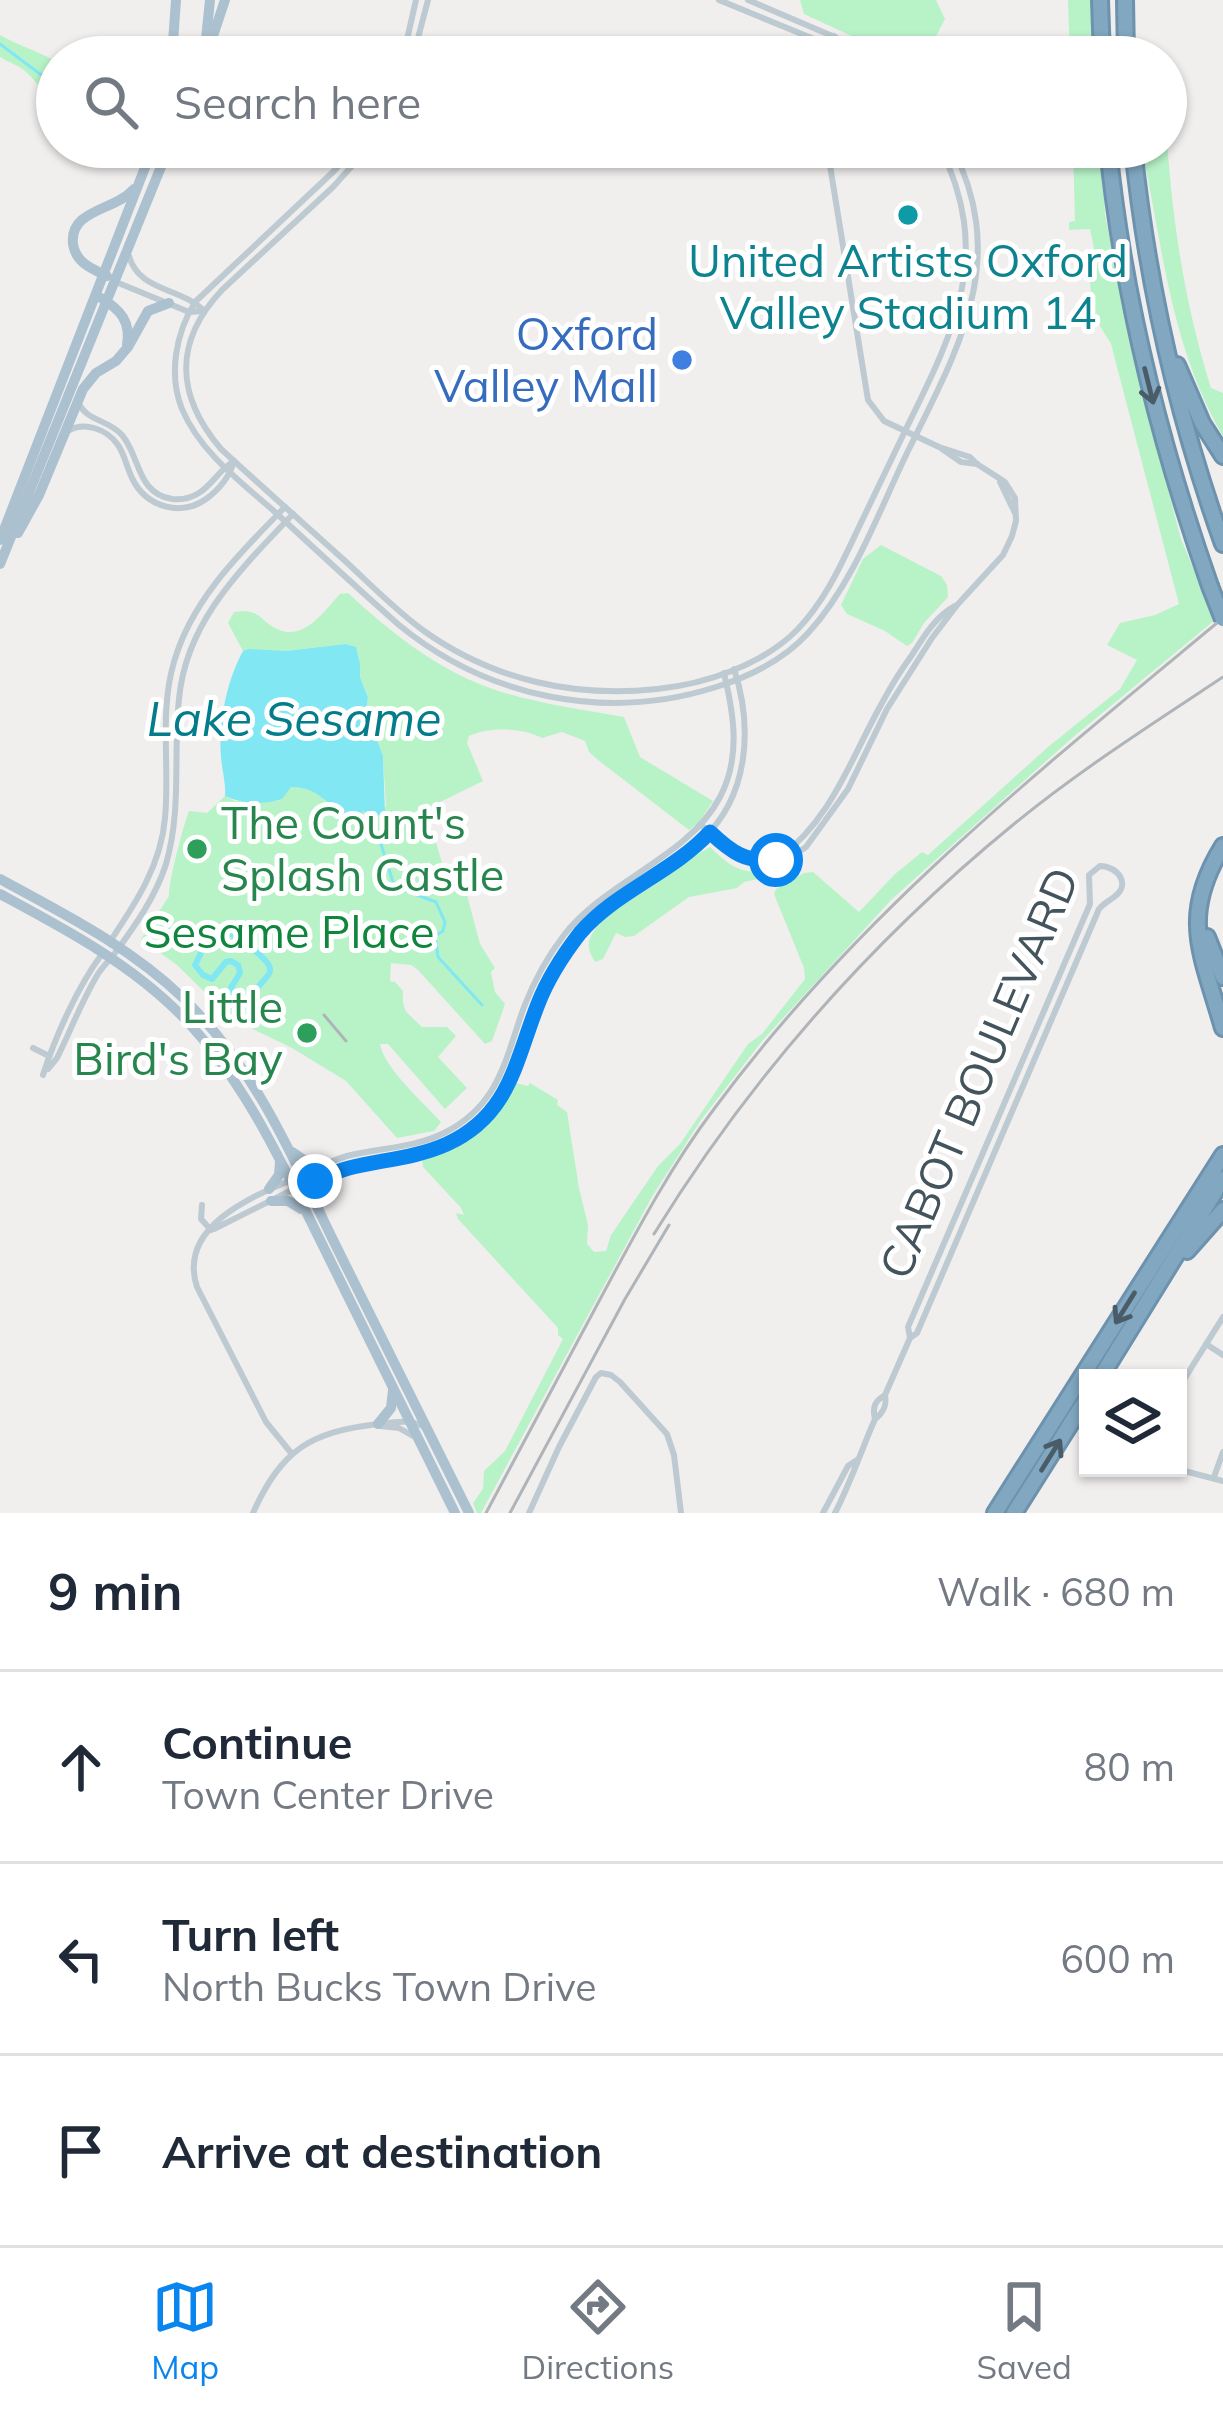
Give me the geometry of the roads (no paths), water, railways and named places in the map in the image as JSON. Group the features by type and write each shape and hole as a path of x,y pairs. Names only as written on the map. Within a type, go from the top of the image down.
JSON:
{"highway":[{"path":"1100,0 1101,36"},
{"path":"1125,0 1126,36"},
{"path":"1111,168 1146,373 1177,486 1223,619"},
{"path":"1136,168 1153,289 1180,407 1223,544"},
{"path":"1153,289 1188,394 1223,456"},
{"path":"1223,845 1202,884 1196,919 1223,1028"},
{"path":"1223,862 1210,887 1205,919 1211,952 1223,977"},
{"path":"1187,1209 1223,1137"},
{"path":"995,1513 1223,1155"},
{"path":"1106,1369 1223,1180"},
{"path":"1147,1303 1223,1210"},
{"path":"1014,1513 1079,1410"}],"main road":[{"path":"173,36 176,0"},
{"path":"206,36 210,0"},
{"path":"212,36 225,0"},
{"path":"0,564 109,277 145,168"},
{"path":"109,277 160,168"},
{"path":"109,277 80,259 75,229 86,216 126,198 142,176"},
{"path":"101,298 118,309 127,323 128,340 122,354"},
{"path":"0,540 101,298"},
{"path":"0,564 39,495 77,400 91,379 122,354 148,311 169,303"},
{"path":"0,879 111,949 205,1041 244,1094 285,1154 427,1428 464,1512"},
{"path":"0,894 111,949"},
{"path":"285,1154 327,1163"},
{"path":"285,1154 270,1195 313,1212"},
{"path":"326,1177 313,1212 420,1442 464,1512"},
{"path":"374,1425 391,1408 393,1387"}],"street":[{"path":"408,36 416,0"},
{"path":"419,36 428,0"},
{"path":"718,0 805,36"},
{"path":"748,0 834,36"},
{"path":"337,168 189,311 175,360 178,396 193,429 228,470 409,633 488,679 549,698 598,703 668,699 738,680 787,652 827,610 845,582 958,347 975,287 977,261 975,218 961,168"},
{"path":"351,168 204,311 188,352 192,405 206,431 234,461 421,628 495,670 545,685 602,692 669,688 757,659 785,640 830,586 950,337 964,283 966,244 950,168"},
{"path":"701,825 740,856 756,861 776,860 805,836 848,774 880,704 916,647 942,614 958,604 1003,555 1014,531 1011,490 976,464 961,462 880,417 866,392 830,168"},
{"path":"129,241 131,265 140,278 196,302 204,311"},
{"path":"109,277 189,311 204,311"},
{"path":"77,400 85,414 125,439 146,484 161,496 195,495 228,470"},
{"path":"63,436 80,425 108,435 118,444 139,490 164,506 199,503 211,495 234,461"},
{"path":"285,506 204,598 182,637 167,694 161,841 144,889 111,949 57,1058 43,1075 92,968 111,949 158,884 172,841 178,701 193,642 226,586 293,514"},
{"path":"298,1182 436,1148 490,1113 507,1088 544,989 577,938 606,908 687,853 710,832 731,800 743,765 745,729 734,669"},
{"path":"292,1454 266,1422 197,1286 195,1258 201,1243 211,1230 327,1163 429,1139 474,1113 498,1082 538,976 566,933 607,893 701,825 723,792 732,761 734,724 724,673"},
{"name":"CABOT BOULEVARD","path":"835,1513 875,1419 877,1400 885,1395 916,1333 1099,909 1121,887 1120,875 1112,867 1100,866 1089,875 1090,904 908,1327 910,1337"},
{"path":"33,1048 50,1056"},
{"path":"202,1204 201,1219 211,1230"},
{"path":"1187,1375 1223,1317"},
{"path":"1206,1344 1223,1355"},
{"path":"529,1513 572,1420 601,1373 620,1382 667,1434 681,1513"},
{"path":"253,1513 268,1482 310,1441 332,1432 410,1421 427,1428"},
{"path":"374,1425 403,1430 420,1442"},
{"path":"1214,1477 1223,1451"},
{"name":"CABOT BOULEVARD","path":"824,1513 848,1466 856,1460"},
{"path":"1187,1471 1223,1481"}],"water":[{"name":"Lake Sesame","path":"356,647 368,697 366,710 383,756 385,813 373,818 362,810 353,818 302,788 291,787 282,799 268,802 225,796 222,716 243,651"}],"waterway":[{"path":"0,44 36,71"},
{"path":"361,811 359,827 380,841 393,882 436,902 445,922 443,931 435,936 438,957 482,1005"},
{"path":"221,929 251,947 269,966 269,975 241,1008 228,999 240,973 238,965 226,962 212,979 195,965 211,933 221,929"}],"railway":[{"path":"486,1513 666,1180 769,1039 828,972 953,848 1223,618"},
{"path":"654,1234 773,1066 911,915 1039,804 1223,677"},
{"path":"324,1015 346,1041"},
{"path":"510,1513 669,1225"}],"place":[{"name":"United Artists Oxford Valley Stadium 14","path":"908,215"},
{"name":"Oxford Valley Mall","path":"682,360"},
{"name":"The Count's Splash Castle","path":"197,849"},
{"name":"Little Bird's Bay","path":"307,1033"}],"park label":[{"name":"Sesame Place","path":"289,932"}]}
